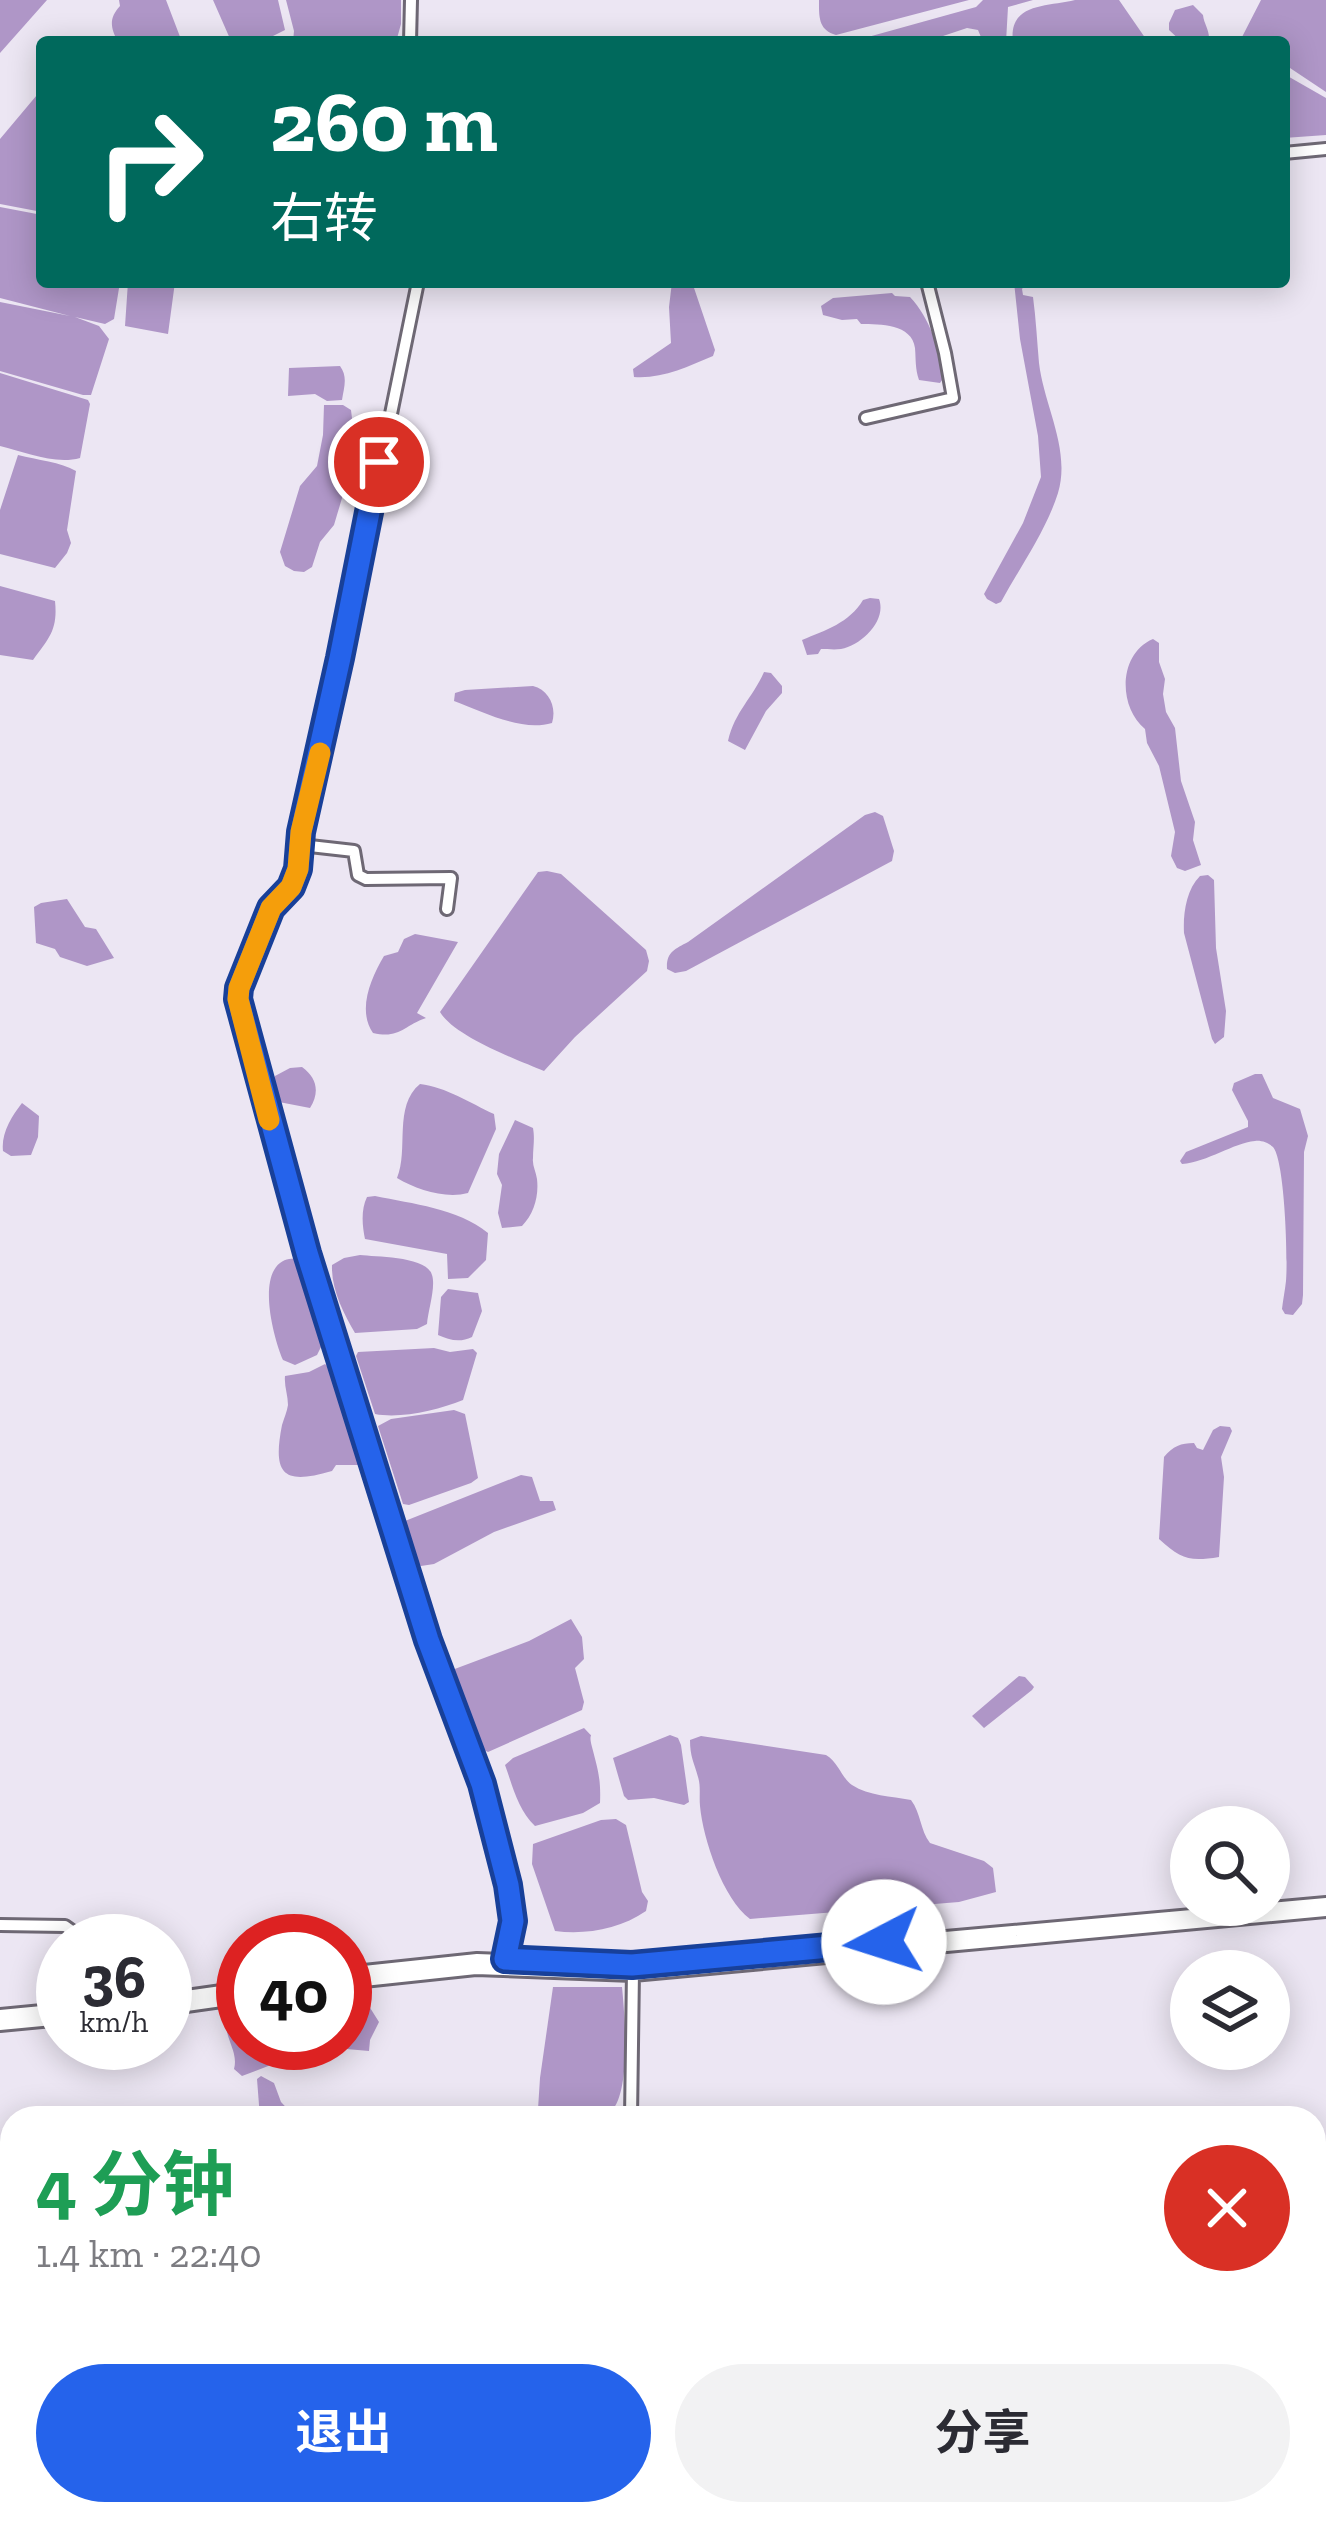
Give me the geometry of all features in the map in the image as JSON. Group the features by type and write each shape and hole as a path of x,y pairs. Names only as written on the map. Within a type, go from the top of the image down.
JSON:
{"street":[{"path":"410,36 411,0"},
{"path":"1290,152 1326,149"},
{"path":"417,288 301,832 298,869 291,887 271,908 238,999 321,1299 428,1640 482,1784 513,1921 504,1964"},
{"path":"866,418 953,398 929,288"},
{"path":"301,845 354,851 358,875 366,879 451,878 447,909"},
{"path":"372,1970 442,1961 633,1970 1326,1907"},
{"path":"0,1925 36,1926"},
{"path":"372,1979 504,1964"},
{"path":"631,2106 633,1970"},
{"path":"0,2014 36,2011"},
{"path":"0,2025 36,2022"}],"shaded area":[{"path":"0,0 47,0 0,53"},
{"path":"119,0 166,0 180,36 115,36 112,23"},
{"path":"213,0 278,0 285,30 273,36 229,36"},
{"path":"286,0 401,0 398,36 294,36"},
{"path":"819,0 969,0 836,35 823,26"},
{"path":"983,0 1033,0 1008,7 1006,36 980,36 978,30 967,28 943,36 872,36 976,7"},
{"path":"1119,0 1144,36 1013,36 1016,20 1041,6"},
{"path":"1261,0 1326,0 1326,92 1290,68 1290,36 1243,36"},
{"path":"1193,5 1203,15 1209,36 1176,36 1169,30 1175,10"},
{"path":"1290,77 1326,98 1326,135 1290,138"},
{"path":"36,96 36,211 0,204 0,139"},
{"path":"0,207 36,214 36,288 119,288 114,319 105,324 75,317 99,326 109,339 91,395 0,371 0,302 70,316 0,298"},
{"path":"128,288 174,288 168,334 125,326"},
{"path":"671,288 694,288 713,356 664,374 634,377 633,369 671,343"},
{"path":"1015,288 1033,297 1039,363 1059,444 1061,477 1040,535 996,604 984,594 1023,523 1041,477"},
{"path":"892,293 910,297 928,324 946,374 940,383 919,380 913,340 902,330 823,315 821,306 833,298"},
{"path":"340,366 345,378 342,400 327,401 315,394 288,396 289,368"},
{"path":"0,373 88,400 80,458 50,459 0,446"},
{"path":"324,405 351,410 356,451 334,525 320,542 312,567 294,571 285,566 280,552 300,486 317,466"},
{"path":"18,455 76,471 67,530 71,543 55,568 0,554 0,510"},
{"path":"0,586 55,601 54,627 33,660 0,655"},
{"path":"870,598 879,599 881,607 864,637 849,647 807,655 802,640 836,625"},
{"path":"1153,639 1159,643 1166,712 1175,728 1181,781 1195,822 1193,840 1201,865 1185,871 1177,868 1171,856 1175,832 1159,766 1126,695 1133,656"},
{"path":"764,672 771,673 782,693 766,711 745,750 728,741"},
{"path":"533,686 550,700 552,723 515,723 454,701 455,693 465,690"},
{"path":"875,812 883,816 894,851 892,861 686,971 667,969 675,949"},
{"path":"538,872 561,874 646,950 649,961 647,971 544,1071 472,1038 440,1012"},
{"path":"1200,876 1214,880 1216,948 1226,1011 1224,1037 1215,1044 1184,933 1189,895"},
{"path":"67,899 85,927 96,929 114,958 87,966 36,943 34,907"},
{"path":"415,934 458,942 417,1013 426,1018 396,1033 373,1033 366,1004 375,974 384,956 398,952 404,939"},
{"path":"302,1067 315,1086 310,1108 279,1102 271,1089 275,1076"},
{"path":"1262,1074 1273,1098 1300,1109 1308,1136 1303,1295 1293,1315 1282,1309 1287,1270 1285,1211 1273,1147 1255,1141 1192,1163 1180,1161 1186,1152 1248,1127 1232,1090 1234,1083"},
{"path":"420,1084 494,1114 496,1129 468,1193 432,1192 397,1178 404,1116"},
{"path":"22,1103 39,1116 38,1137 31,1155 11,1156 3,1151 4,1138"},
{"path":"515,1120 533,1128 537,1192 533,1210 522,1226 502,1228 499,1154"},
{"path":"367,1197 434,1208 476,1225 488,1233 486,1260 468,1278 448,1279 447,1254 365,1239 364,1207"},
{"path":"360,1255 411,1261 428,1269 433,1286 427,1324 417,1329 355,1333 333,1283 332,1265"},
{"path":"299,1258 306,1263 326,1337 317,1355 295,1365 283,1360 279,1350 269,1296 273,1271 282,1261"},
{"path":"448,1289 478,1293 482,1311 472,1337 455,1340 438,1335 441,1297"},
{"path":"434,1348 477,1353 463,1400 419,1413 375,1414 358,1352"},
{"path":"325,1364 345,1396 365,1461 336,1465 316,1475 292,1476 281,1466 279,1456 288,1405 285,1376"},
{"path":"454,1410 465,1414 478,1478 403,1504 378,1426 391,1419"},
{"path":"1220,1426 1232,1431 1221,1457 1219,1557 1186,1557 1159,1539 1164,1457 1185,1444 1194,1443 1203,1450"},
{"path":"521,1475 532,1477 540,1501 553,1501 556,1510 494,1532 434,1564 417,1564 405,1521"},
{"path":"571,1619 582,1637 584,1659 575,1668 582,1710 488,1752 477,1747 451,1679 452,1670 529,1641"},
{"path":"1019,1676 1025,1677 1032,1690 984,1728 972,1716"},
{"path":"584,1728 591,1735 600,1803 583,1813 535,1826 520,1805 505,1765"},
{"path":"670,1735 681,1745 689,1802 628,1800 613,1758"},
{"path":"701,1736 826,1755 859,1789 911,1800 930,1843 984,1861 993,1868 996,1892 959,1902 750,1919 731,1898 705,1835 690,1746 690,1740"},
{"path":"616,1819 626,1825 648,1901 646,1911 602,1929 555,1931 532,1864 533,1844"},
{"path":"553,1987 622,1987 624,2071 615,2106 538,2106"},
{"path":"261,2076 274,2083 285,2106 259,2106 257,2079"}],"slow traffic":[{"path":"269,1120 239,988 271,908 291,887 298,869 301,832 320,753"}],"route":[{"path":"379,462 301,832 298,869 291,887 271,908 238,999 307,1253 428,1640 482,1784 513,1921 505,1959 632,1965 884,1942"}]}
